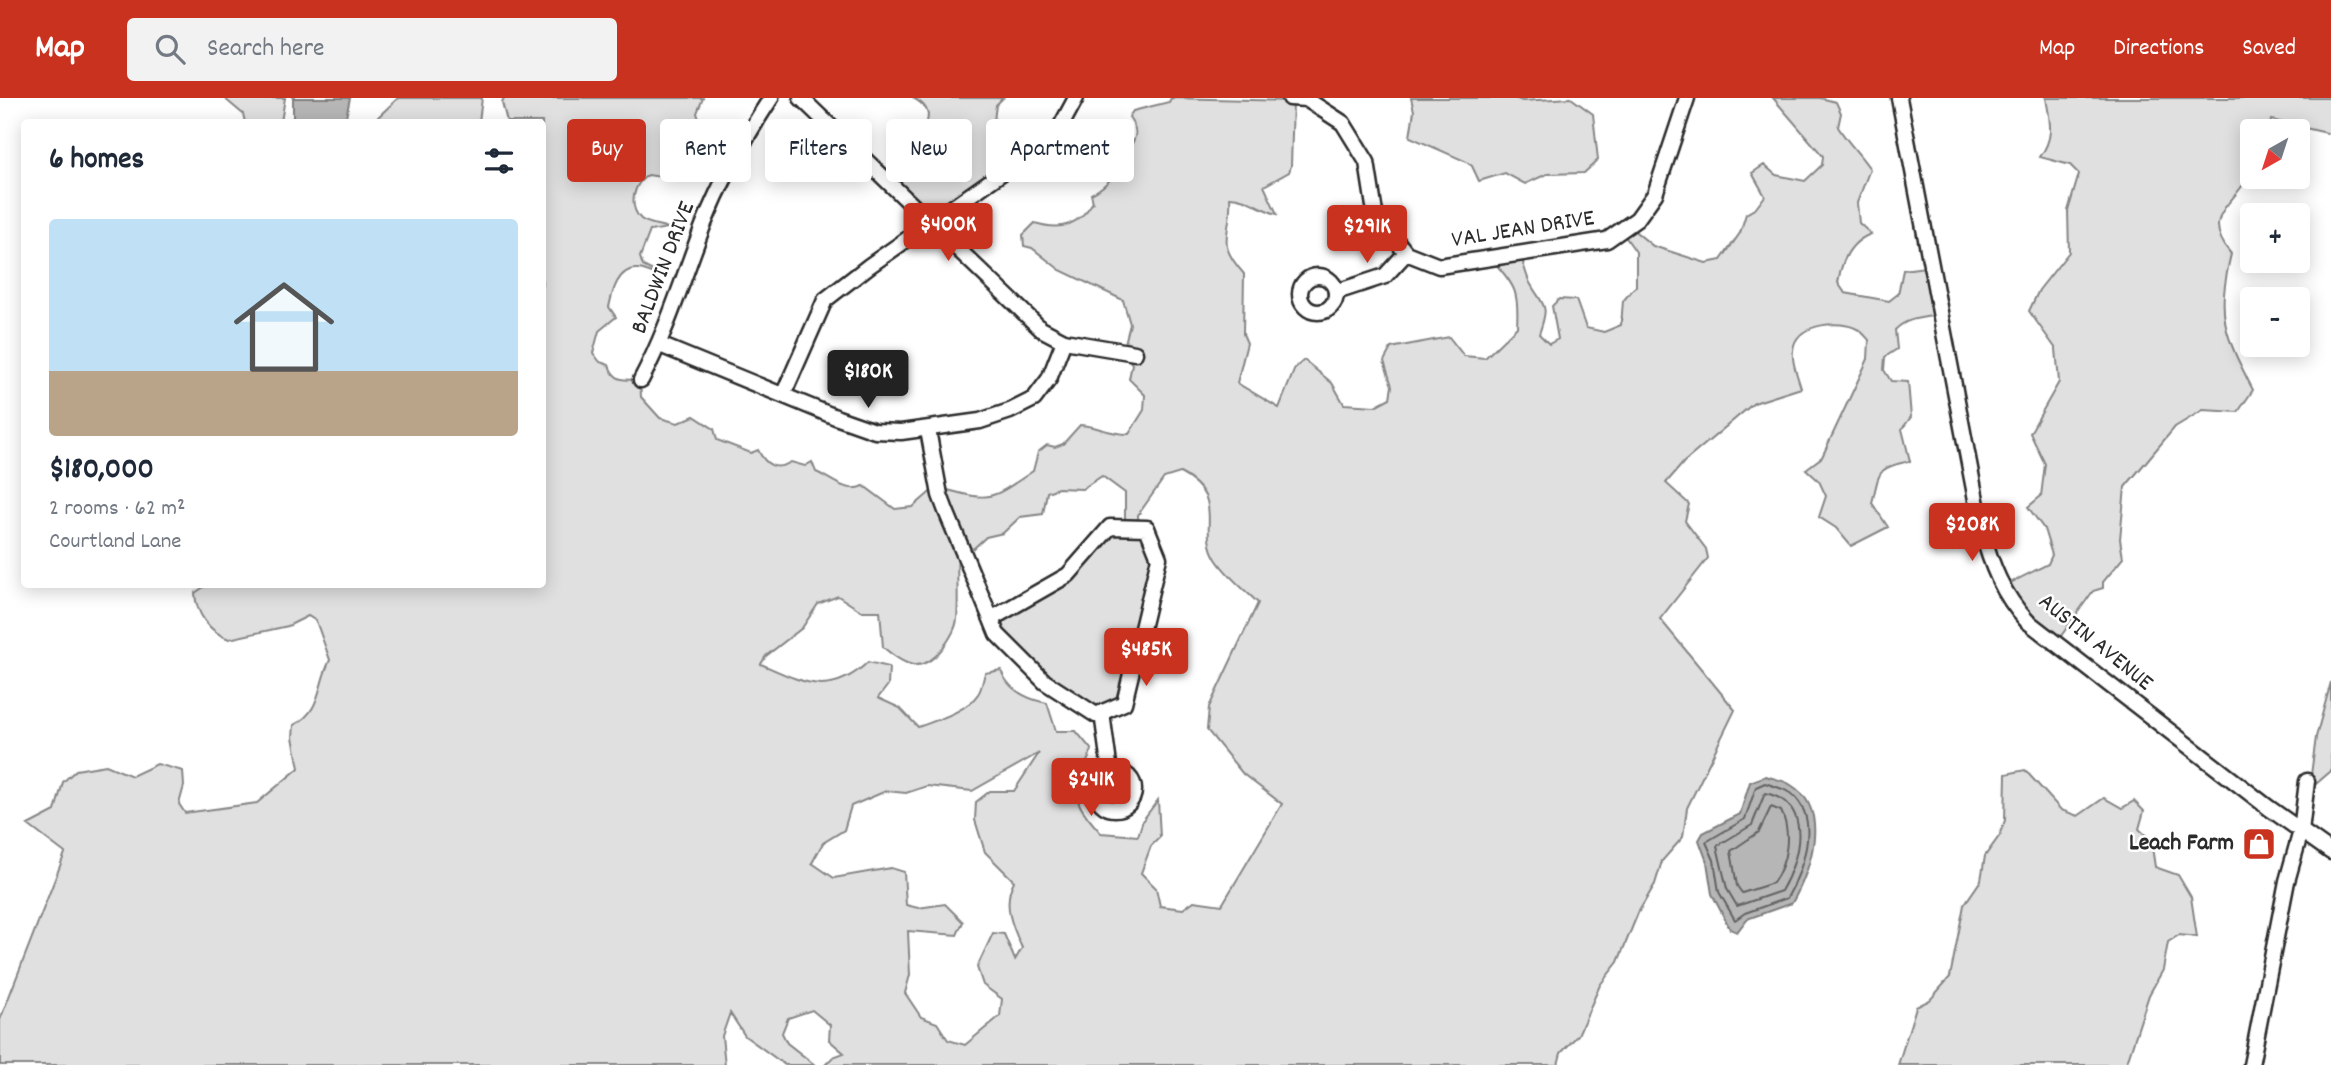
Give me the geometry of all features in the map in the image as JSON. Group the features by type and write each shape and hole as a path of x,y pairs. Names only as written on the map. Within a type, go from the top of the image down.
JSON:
{"street":[{"name":"BALDWIN DRIVE","path":"641,380 660,345 720,189 771,98"},
{"path":"801,98 1041,328 1064,341 1135,353"},
{"path":"783,393 825,300 1056,135 1067,120 1076,98"},
{"name":"VAL JEAN DRIVE","path":"1290,98 1306,99 1343,123 1367,162 1375,213 1406,253 1439,267 1607,240 1637,219 1655,194 1687,98"},
{"name":"AUSTIN AVENUE","path":"1899,98 1982,531 1990,562 2003,589 2027,621 2331,852"},
{"path":"1336,292 1371,283 1385,276 1406,253"},
{"path":"660,345 753,385 783,393 875,431 928,430 979,421 1010,411 1034,399 1049,379 1064,341"},
{"path":"928,430 940,495 991,620 997,634 1045,682 1096,715 1124,704 1160,558 1147,528 1110,527 1068,575 991,620"},
{"path":"1102,713 1110,772"},
{"path":"2251,1065 2287,881 2301,831 2306,781"}],"shaded area":[{"path":"224,98 285,98 282,119 244,119 243,114"},
{"path":"398,98 482,98 479,119 376,119"},
{"path":"504,98 703,98 697,113 699,119 660,119 660,177 646,177 646,119 567,119 567,182 641,182 634,195 637,214 641,219 668,228 650,231 640,257 643,266 659,274 631,269 617,282 609,307 616,317 599,331 593,353 600,362 609,365 617,377 624,380 640,379 641,397 660,418 678,423 694,416 714,429 717,440 751,453 758,450 764,460 776,466 791,462 805,466 812,462 816,472 845,487 864,486 895,509 913,507 936,487 978,497 996,494 1033,471 1038,452 1047,445 1055,447 1063,444 1080,425 1129,434 1144,410 1145,395 1129,379 1132,364 1123,351 1130,324 1123,300 1060,270 1032,248 1024,246 1023,235 1035,223 1061,226 1075,221 1093,202 1091,194 1108,182 1134,182 1135,130 1134,119 1129,117 1133,111 1169,102 1171,98 1293,101 1289,172 1264,186 1277,214 1242,199 1230,197 1226,237 1229,253 1244,274 1243,334 1247,343 1237,383 1279,408 1295,368 1304,360 1332,383 1344,404 1375,406 1390,398 1392,386 1384,361 1391,348 1449,337 1464,356 1485,358 1517,327 1514,291 1507,277 1493,261 1521,257 1530,283 1544,306 1539,334 1549,344 1558,339 1552,306 1559,299 1576,300 1586,328 1604,332 1621,325 1623,301 1636,286 1636,252 1622,232 1631,228 1653,246 1706,263 1721,260 1740,233 1746,214 1756,208 1765,196 1752,173 1764,165 1776,175 1805,181 1822,165 1823,156 1773,98 1820,98 1836,102 1841,113 1838,127 1870,169 1857,203 1859,223 1871,234 1857,242 1847,254 1838,283 1845,293 1889,301 1898,294 1903,270 1925,267 1938,315 1915,319 1899,326 1895,330 1897,349 1885,357 1884,370 1891,381 1908,382 1911,417 1902,429 1910,461 1885,469 1879,477 1872,503 1888,527 1851,546 1836,528 1819,517 1826,496 1819,481 1806,469 1822,457 1868,359 1869,340 1859,330 1831,324 1804,332 1794,345 1793,361 1801,388 1754,403 1684,462 1666,483 1689,504 1685,521 1706,549 1708,558 1660,619 1735,710 1687,808 1683,837 1662,861 1655,884 1638,913 1618,962 1600,985 1578,1035 1561,1053 1558,1065 825,1065 833,1057 844,1053 829,1040 830,1025 812,1010 788,1018 782,1033 787,1043 815,1065 785,1065 745,1036 730,1013 722,1036 725,1065 0,1065 0,1020 65,853 28,825 55,811 63,782 76,770 106,765 132,776 157,764 183,771 184,786 179,804 185,813 257,803 299,768 293,737 294,725 310,712 314,705 330,660 316,621 308,616 288,626 229,639 215,632 205,621 198,608 195,593 202,588 546,588 546,119 506,119 502,102","holes":["1180,473 1195,483 1208,503 1209,536 1216,559 1258,603 1209,707 1207,730 1243,774 1282,804 1222,905 1194,901 1183,909 1160,906 1156,888 1141,873 1151,846 1160,837 1158,800 1143,820 1138,836 1101,833 1080,806 1076,791 1091,749 1076,731 1056,731 1047,703 1032,699 1013,688 1001,670 985,673 979,692 966,706 951,715 918,727 900,708 878,698 888,685 889,667 868,662 841,680 816,684 761,664 766,656 802,628 818,604 838,596 861,611 880,611 883,647 891,654 914,665 928,662 945,646 956,623 958,553 974,548 986,537 1003,533 1020,517 1043,514 1047,492 1058,488 1082,489 1102,476 1125,493 1125,527 1095,538 1068,574 994,615 1009,644 1084,709 1104,710 1126,692 1155,550 1139,532 1138,515 1164,478","1039,753 1014,791 990,791 976,802 975,820 985,852 1014,881 1010,890 1009,907 1022,948 1015,960 1004,934 993,933 977,967 983,985 1002,999 1000,1016 965,1045 948,1040 937,1023 921,1017 905,993 910,975 908,931 957,935 963,922 945,904 918,908 906,905 904,872 891,868 834,878 812,863 823,843 844,830 851,806 886,791 906,793 927,786 972,791"]},
{"path":"913,98 1003,98 996,105 994,119 986,119 986,182 992,182 931,224 892,183 972,182 972,119 928,119 927,110"},
{"path":"1411,98 1515,98 1522,101 1571,98 1593,114 1598,160 1584,173 1547,174 1525,184 1505,173 1479,181 1472,166 1465,161 1410,137 1414,111"},
{"path":"2046,98 2331,98 2331,134 2310,129 2310,119 2240,119 2240,188 2224,209 2218,228 2231,254 2224,294 2225,324 2235,354 2253,390 2238,412 2203,410 2175,427 2125,487 2120,539 2123,558 2103,582 2103,588 2093,591 2056,643 2002,587 2048,564 2052,555 2044,529 2028,507 2041,496 2045,464 2030,433 2059,382 2056,349 2029,311 2039,290 2069,252 2068,211 2079,174 2070,165 2040,157 2050,135"},
{"path":"2331,682 2331,771 2309,790 2316,737"},
{"path":"2025,770 2061,810 2078,816 2104,798 2122,808 2134,801 2144,811 2139,829 2151,840 2155,867 2178,875 2191,897 2197,937 2179,935 2168,942 2163,970 2149,995 2126,1065 1898,1065 1916,1007 1930,1000 1950,977 1964,905 1981,880 1985,856 2000,835 2005,820 2006,774"}],"water":[{"path":"293,98 350,98 346,119 293,119"},
{"path":"1766,776 1788,783 1804,796 1811,809 1814,841 1805,875 1792,903 1747,919 1737,932 1730,929 1712,894 1707,862 1699,840 1703,833 1740,814 1750,782"}],"place":[{"name":"Leach Farm","path":"2259,844"}]}
